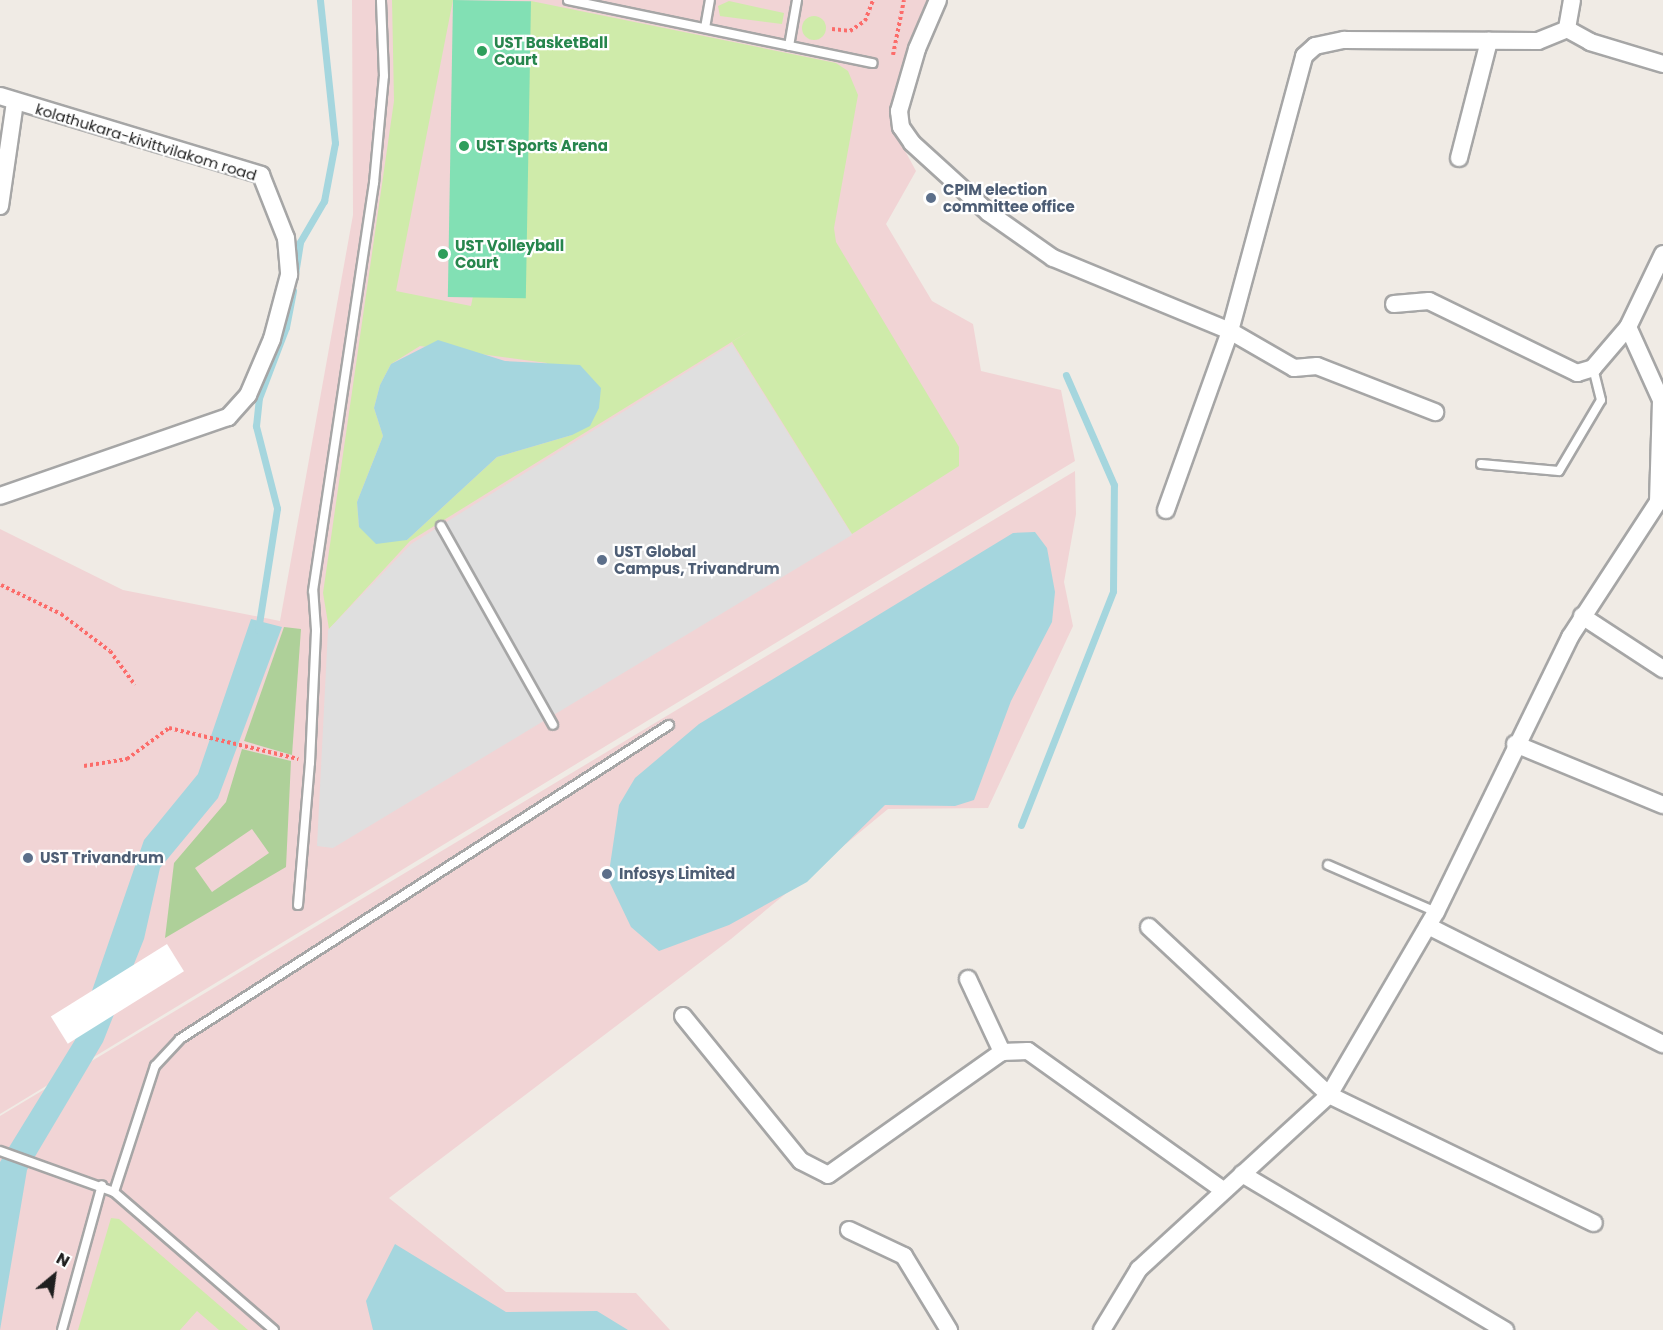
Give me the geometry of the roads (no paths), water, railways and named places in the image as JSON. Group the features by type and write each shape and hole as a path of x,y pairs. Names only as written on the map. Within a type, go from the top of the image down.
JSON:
{"street":[{"path":"938,0 899,111 912,143 988,213 1053,258 1230,331 1294,368 1317,366 1435,412"},
{"path":"1568,29 1572,0"},
{"path":"1166,510 1230,331 1304,56 1315,46 1344,40 1538,41 1568,29"},
{"path":"1568,29 1590,42 1663,64"},
{"path":"1459,158 1489,41"},
{"path":"0,206 8,99"},
{"name":"kolathukara-kivittvilakom road","path":"0,496 228,417 248,395 272,339 289,275 286,238 261,175 8,99"},
{"path":"1394,304 1429,301 1569,370 1593,368 1628,327 1657,277 1663,254"},
{"path":"1102,1330 1139,1269 1329,1095 1432,919 1515,744 1582,616 1658,502 1660,399 1628,327"},
{"path":"1582,616 1663,669"},
{"path":"1515,744 1663,805"},
{"path":"1432,919 1663,1044"},
{"path":"1149,927 1329,1095 1594,1223"},
{"path":"968,979 1002,1052"},
{"path":"682,1016 801,1161 828,1175 1002,1052 1028,1051 1223,1190"},
{"path":"1242,1174 1505,1330"},
{"path":"849,1230 904,1256 949,1330"}],"lane":[{"path":"298,904 310,763 313,591 374,183 384,76 381,0"},
{"path":"568,0 873,63"},
{"path":"705,28 710,0"},
{"path":"789,46 797,0"},
{"path":"1481,464 1559,471 1601,400 1593,368"},
{"path":"441,526 553,725"},
{"path":"114,1192 154,1066 180,1039 669,725"},
{"path":"1328,865 1432,919"},
{"path":"0,1151 102,1185 114,1192 274,1330"},
{"path":"62,1330 102,1185"}],"water":[{"path":"438,340 505,361 580,365 601,388 599,408 590,426 572,435 497,457 407,540 376,544 359,527 357,502 383,436 374,408 380,385 391,364"},
{"path":"1035,532 1047,548 1055,592 1052,622 1011,701 974,800 955,806 885,805 807,882 729,925 659,951 631,927 608,879 619,805 635,778 699,724 1013,533"},
{"path":"251,619 282,627 218,798 160,868 144,939 103,1042 27,1170 0,1330 0,1162 75,1040 144,840 198,774"},
{"path":"395,1244 506,1312 597,1311 628,1330 373,1330 366,1301"}],"waterway":[{"path":"295,274 300,242 324,201 335,143 320,0"},
{"path":"258,630 277,508 256,426 259,398 286,327 293,291"},
{"path":"1021,825 1113,591 1114,485 1066,375"}],"place":[{"name":"UST BasketBall Court","path":"482,51"},
{"name":"UST Sports Arena","path":"464,146"},
{"name":"CPIM election committee office","path":"931,198"},
{"name":"UST Volleyball Court","path":"443,254"},
{"name":"UST Global Campus, Trivandrum","path":"602,560"},
{"name":"UST Trivandrum","path":"28,858"},
{"name":"Infosys Limited","path":"607,874"}]}
